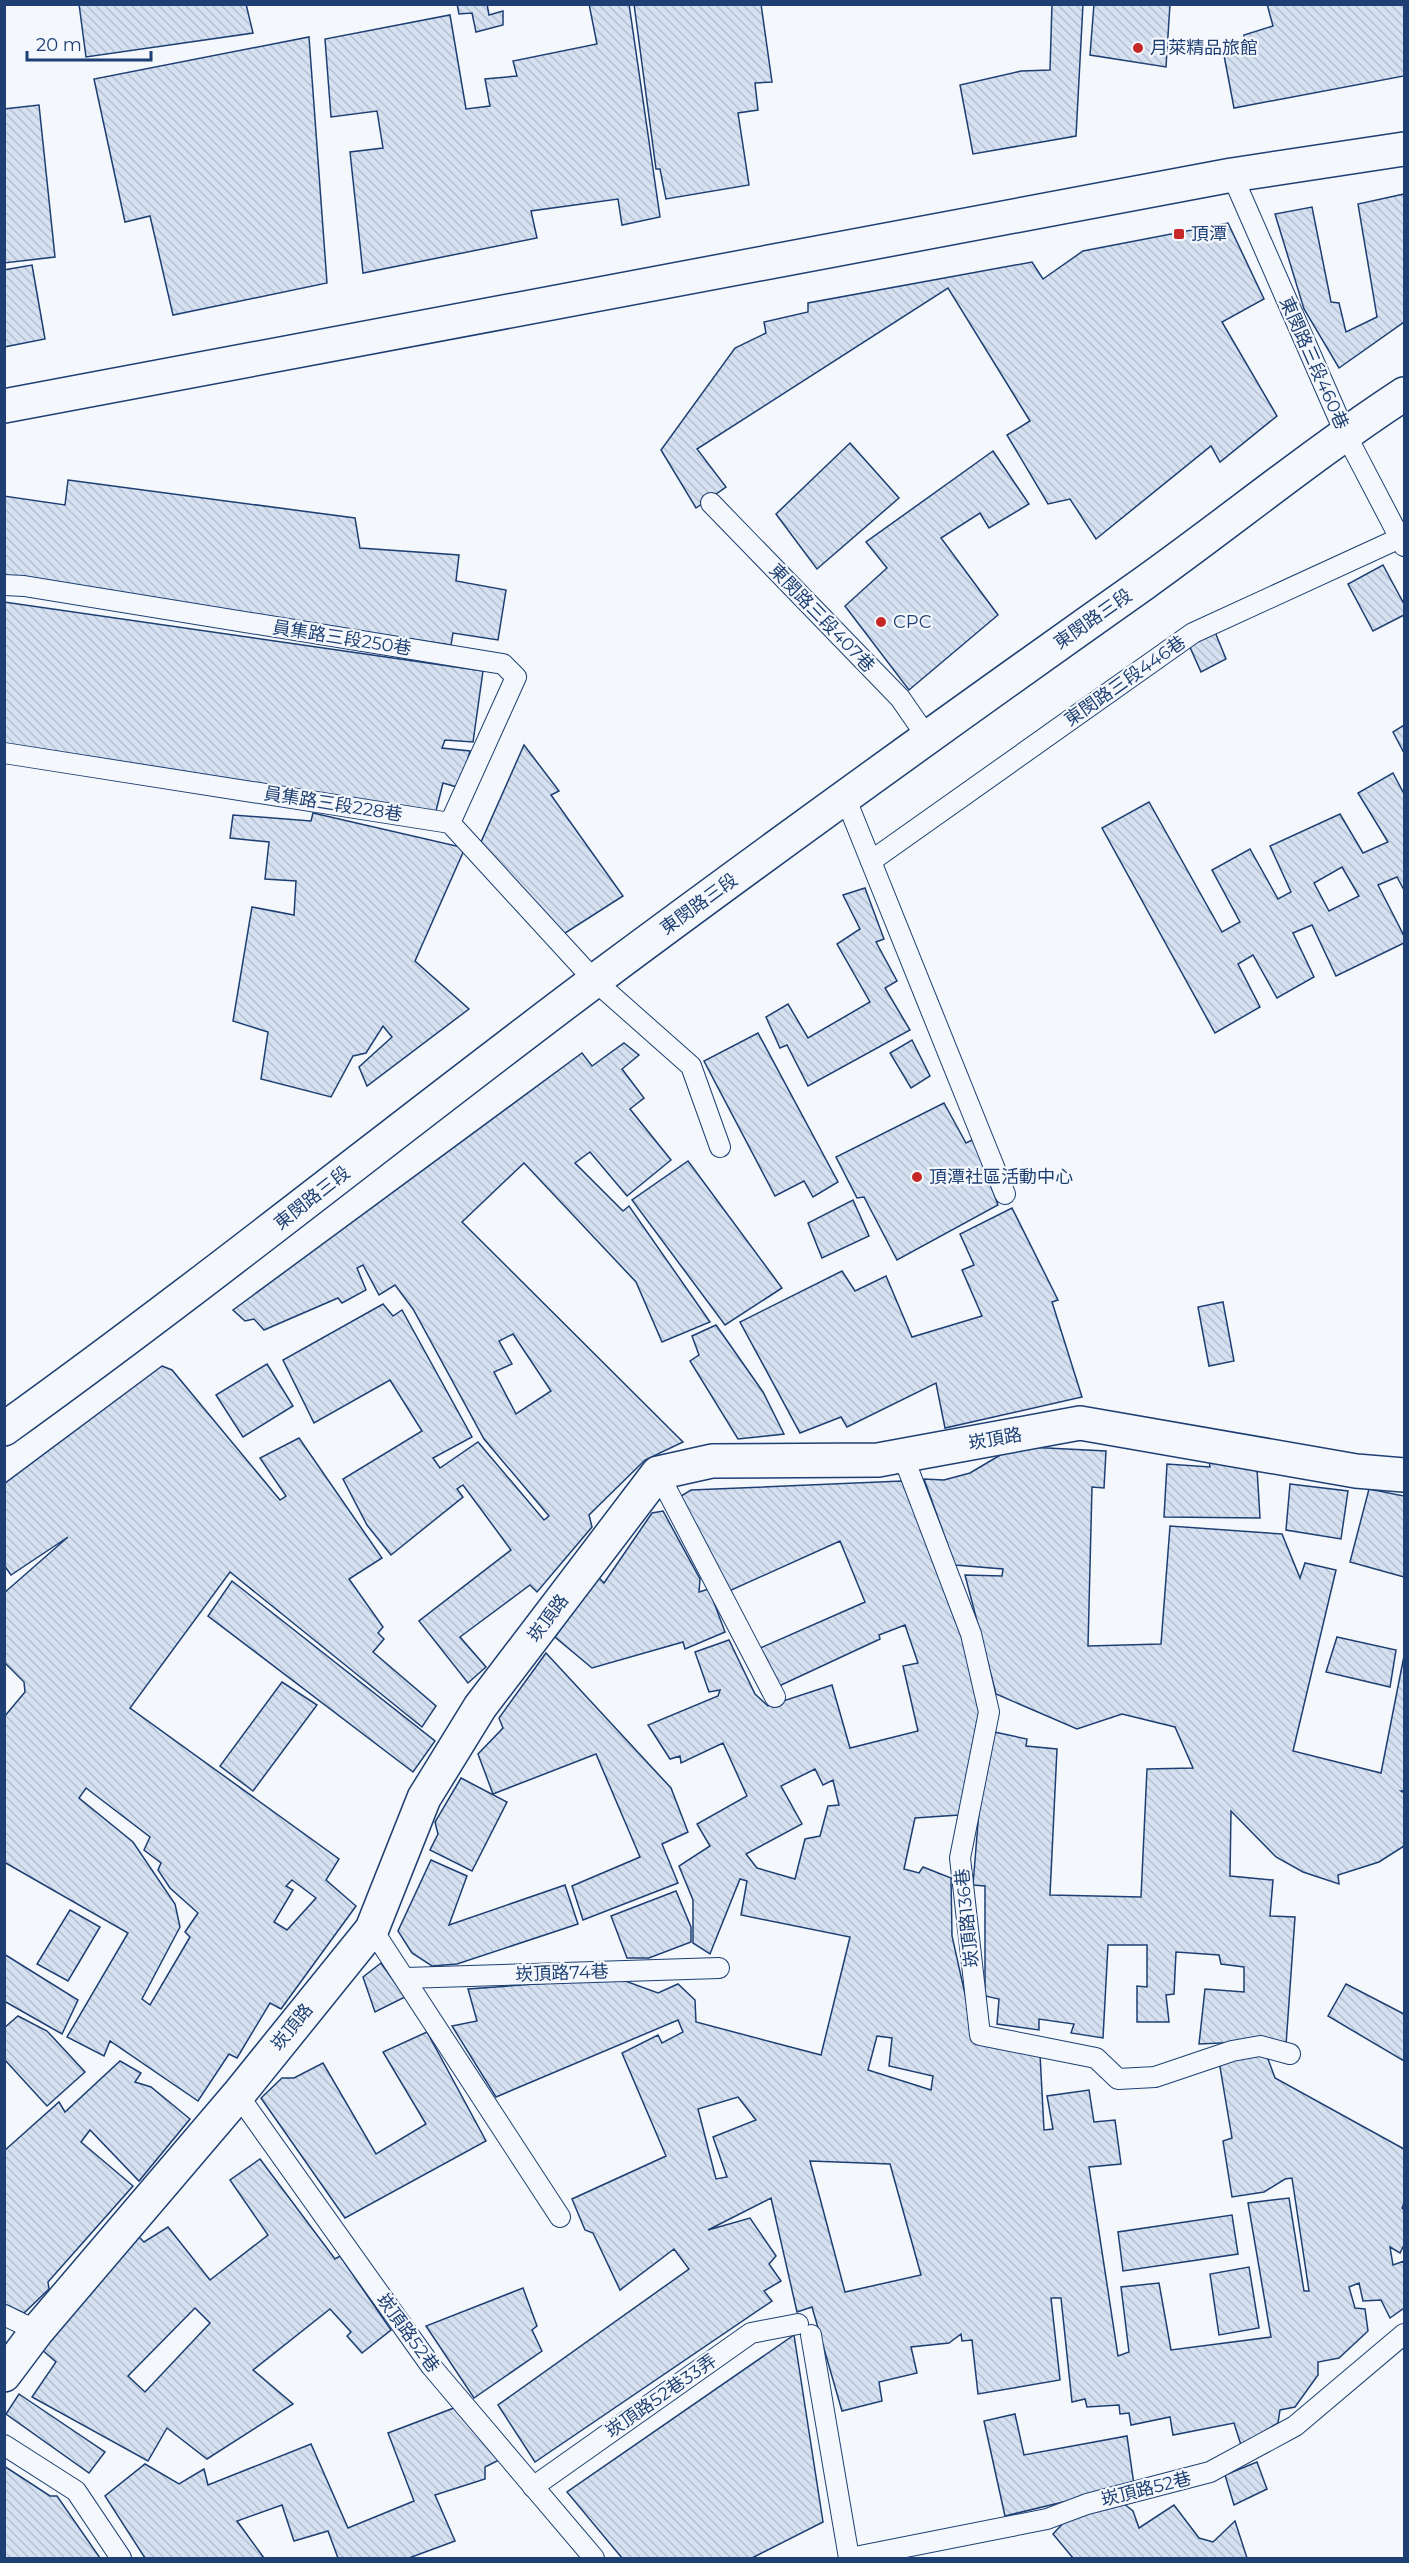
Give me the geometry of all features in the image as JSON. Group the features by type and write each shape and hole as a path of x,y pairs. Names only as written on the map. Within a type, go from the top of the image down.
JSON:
{"street":[{"path":"4,406 1232,175 1404,149"},
{"name":"東閔路三段","path":"4,1429 129,1339 595,981 927,737 1202,542 1345,433 1404,394"},
{"name":"崁頂路","path":"4,2375 38,2331 238,2095 372,1929 424,1798 480,1707 658,1473 712,1461 878,1460 1080,1424 1356,1471 1404,1475"}],"lane":[{"name":"東閔路三段460巷","path":"1232,175 1345,433 1402,542"},
{"name":"東閔路三段407巷","path":"711,503 900,698 927,737"},
{"name":"東閔路三段446巷","path":"871,861 1193,633 1402,542"},
{"name":"員集路三段250巷","path":"4,585 36,588 503,664 516,676 450,823"},
{"name":"員集路三段228巷","path":"4,753 450,823"},
{"path":"845,797 1005,1194"},
{"path":"450,823 595,981 691,1066 720,1147"},
{"name":"崁頂路136巷","path":"903,1456 971,1634 989,1712 960,1858 980,2035 1096,2058 1118,2079 1155,2077 1233,2051 1260,2046 1290,2054"},
{"path":"658,1473 775,1697"},
{"path":"372,1929 560,2217"},
{"name":"崁頂路74巷","path":"405,1978 719,1968"},
{"name":"崁頂路52巷","path":"238,2095 431,2366 594,2559"},
{"path":"4,2315 38,2331"},
{"name":"崁頂路52巷33弄","path":"533,2487 750,2333 804,2330 850,2559"},
{"name":"崁頂路52巷","path":"850,2559 1047,2518 1087,2504 1210,2472 1295,2426 1404,2334"},
{"path":"4,2445 76,2491 121,2559"}],"building":[{"path":"79,4 246,4 253,33 86,57"},
{"path":"457,4 487,4 489,15 503,11 503,25 476,32 472,13 459,14"},
{"path":"589,4 629,4 660,217 622,225 618,199 531,211 537,238 363,273 350,152 383,148 377,111 331,117 325,39 450,15 466,109 490,106 485,79 517,76 513,61 597,44"},
{"path":"634,4 761,4 772,82 755,83 758,110 738,113 749,185 666,199 660,169 656,169"},
{"path":"1052,4 1083,4 1076,136 973,154 960,85 1021,71 1050,70"},
{"path":"1094,4 1170,4 1166,67 1090,55"},
{"path":"1267,4 1404,4 1404,76 1234,108 1223,50 1244,46 1244,35 1273,26"},
{"path":"309,37 327,283 173,315 150,216 125,222 94,79"},
{"path":"39,105 55,257 4,263 4,109"},
{"path":"1404,194 1404,322 1339,368 1304,309 1275,214 1312,207 1331,302 1339,303 1346,332 1377,317 1358,204"},
{"path":"1228,223 1264,299 1222,322 1277,416 1220,462 1211,446 1096,539 1070,499 1048,504 1007,435 1030,421 948,288 697,449 726,487 696,508 661,450 735,348 766,333 764,322 808,312 808,303 1032,262 1043,279 1083,251"},
{"path":"32,265 45,339 4,347 4,270"},
{"path":"850,443 899,498 817,569 776,514"},
{"path":"993,451 1029,504 989,528 980,513 941,538 998,615 909,690 845,606 887,568 866,542"},
{"path":"68,480 355,518 360,548 459,555 456,581 506,590 498,640 453,633 451,645 4,578 4,496 65,505"},
{"path":"1383,565 1404,604 1404,615 1373,631 1348,584"},
{"path":"4,602 483,671 473,742 445,740 442,748 470,751 460,788 443,783 436,811 4,747"},
{"path":"1215,632 1226,659 1201,672 1189,645"},
{"path":"1404,725 1404,753 1393,732"},
{"path":"524,745 559,791 551,795 623,896 559,937 481,842"},
{"path":"1393,773 1404,794 1404,890 1397,877 1378,885 1404,936 1404,943 1336,976 1312,925 1293,933 1314,977 1277,998 1253,955 1238,964 1260,1007 1215,1033 1102,828 1149,802 1222,932 1240,922 1212,870 1250,849 1278,899 1291,892 1270,846 1340,814 1363,853 1388,842 1358,793","holes":["1342,867 1359,896 1329,911 1314,883"]},
{"path":"313,813 465,848 415,961 469,1009 367,1086 359,1067 392,1037 383,1026 366,1053 353,1056 331,1097 261,1079 268,1032 233,1021 252,907 294,915 296,881 265,879 269,842 230,838 233,815 311,821"},
{"path":"865,888 884,939 876,942 897,981 885,988 910,1030 808,1086 787,1045 780,1048 766,1017 788,1004 808,1038 870,1002 837,944 860,929 843,895"},
{"path":"758,1033 838,1182 813,1197 804,1181 775,1196 704,1061"},
{"path":"912,1040 930,1076 911,1088 890,1053"},
{"path":"624,1043 639,1055 622,1069 644,1098 630,1109 671,1160 627,1196 590,1152 575,1163 623,1211 629,1206 710,1322 662,1342 636,1282 524,1163 462,1222 683,1442 645,1460 589,1515 592,1527 537,1592 530,1585 460,1637 486,1667 468,1683 419,1621 511,1550 463,1485 457,1489 463,1497 391,1555 367,1525 343,1479 422,1431 390,1380 314,1423 283,1360 383,1304 393,1316 402,1310 472,1437 433,1458 440,1468 478,1442 544,1520 549,1516 484,1439 413,1309 395,1285 379,1295 363,1265 357,1268 366,1290 342,1303 338,1298 264,1330 254,1319 245,1321 233,1310 582,1053 592,1066","holes":["513,1334 551,1391 516,1414 494,1372 512,1364 499,1341"]},
{"name":"頂潭社區活動中心","path":"944,1103 966,1143 974,1139 998,1205 897,1260 864,1197 857,1198 836,1157"},
{"path":"688,1161 782,1288 725,1325 632,1200"},
{"path":"853,1200 869,1236 822,1258 808,1223"},
{"path":"1012,1208 1058,1300 1052,1302 1082,1397 945,1428 936,1383 847,1427 841,1417 800,1433 740,1322 842,1271 855,1291 886,1276 912,1337 982,1316 962,1270 974,1265 960,1234"},
{"path":"1223,1302 1234,1361 1209,1366 1198,1307"},
{"path":"716,1325 763,1392 784,1434 738,1439 690,1361 699,1355 692,1336"},
{"path":"267,1364 293,1406 243,1437 216,1395"},
{"path":"162,1366 172,1370 280,1500 286,1496 260,1458 299,1438 382,1558 349,1579 383,1627 378,1633 384,1639 373,1652 436,1706 422,1727 230,1572 130,1708 339,1859 326,1880 356,1906 281,2009 270,2003 237,2058 229,2054 198,2101 110,2041 104,2056 67,2037 128,1933 4,1862 4,1717 25,1692 24,1682 4,1662 4,1593 68,1537 11,1575 4,1565 4,1484","holes":["86,1788 150,1837 144,1850 161,1863 158,1870 170,1888 198,1913 185,1932 190,1937 150,2005 142,1999 180,1927 175,1904 133,1842 79,1798","292,1880 316,1898 287,1930 274,1922 293,1890 286,1886"]},
{"path":"1027,1447 1106,1451 1104,1488 1092,1487 1088,1646 1161,1644 1170,1526 1282,1534 1300,1578 1305,1563 1336,1570 1293,1751 1381,1773 1404,1656 1404,1791 1401,1791 1404,1793 1404,1846 1379,1862 1338,1875 1339,1884 1303,1872 1276,1857 1231,1811 1230,1876 1273,1880 1270,1916 1295,1917 1286,2045 1243,2042 1199,2044 1205,1989 1244,1992 1244,1967 1221,1964 1219,1955 1176,1952 1174,1994 1166,1995 1169,2022 1137,2022 1137,1986 1147,1987 1147,1945 1108,1945 1103,2038 1071,2033 1074,2024 1039,2019 1039,2030 997,2024 999,1999 985,1996 985,1886 973,1885 982,1773 994,1732 1027,1739 1026,1746 1057,1749 1050,1895 1141,1897 1147,1769 1193,1768 1175,1727 1122,1714 1077,1729 996,1694 965,1575 1002,1576 1003,1569 955,1565 924,1479 944,1480 970,1473 1002,1454"},
{"path":"1209,1460 1257,1469 1260,1518 1164,1517 1167,1464 1210,1467"},
{"path":"902,1481 967,1645 982,1711 959,1815 915,1818 904,1869 919,1873 923,1867 951,1878 952,1936 975,2039 1040,2054 1044,2130 1053,2129 1047,2096 1089,2090 1094,2122 1115,2120 1121,2164 1089,2167 1118,2356 1129,2352 1121,2287 1159,2283 1171,2350 1271,2337 1248,2203 1289,2198 1304,2291 1309,2291 1292,2178 1285,2179 1264,2192 1232,2197 1223,2141 1232,2138 1219,2061 1260,2054 1268,2059 1275,2078 1404,2149 1404,2203 1402,2208 1404,2210 1404,2245 1400,2253 1390,2247 1393,2265 1404,2261 1404,2308 1390,2318 1381,2300 1363,2301 1359,2283 1349,2287 1355,2308 1365,2309 1368,2331 1339,2358 1318,2362 1318,2375 1295,2407 1280,2410 1278,2423 1241,2445 1234,2423 1173,2435 1170,2417 1131,2425 1129,2413 1120,2414 1119,2405 1087,2407 1085,2399 1072,2402 1061,2298 1051,2298 1060,2380 978,2394 972,2340 962,2341 961,2334 949,2343 911,2347 917,2373 879,2382 882,2401 842,2411 812,2307 797,2312 771,2198 708,2230 750,2218 776,2256 769,2264 781,2281 764,2291 772,2301 535,2462 498,2405 689,2269 674,2249 620,2290 593,2233 585,2230 572,2199 666,2156 622,2053 658,2035 662,2043 683,2032 678,2020 496,2097 452,2026 477,2021 468,1989 617,1978 658,1993 678,1984 695,2000 696,2022 821,2055 850,1937 741,1915 747,1881 740,1879 710,1954 693,1943 693,1900 679,1866 710,1846 697,1824 747,1796 723,1743 681,1763 680,1756 670,1759 648,1725 718,1696 720,1690 709,1692 695,1652 729,1640 755,1694 768,1706 832,1685 850,1748 918,1731 903,1666 918,1663 905,1625 879,1635 880,1639 777,1687 758,1649 865,1602 840,1541 727,1592 681,1496 691,1490","holes":["815,1769 823,1785 833,1780 839,1805 828,1806 820,1836 805,1839 795,1879 757,1868 746,1854 802,1824 781,1786","877,2036 892,2038 889,2066 933,2076 931,2090 868,2070","738,2097 756,2120 713,2137 727,2177 716,2179 698,2109","810,2161 890,2164 921,2275 845,2292"]},
{"path":"1290,1484 1348,1491 1341,1539 1286,1530"},
{"path":"1369,1489 1404,1496 1404,1577 1350,1562"},
{"path":"663,1511 700,1579 699,1592 709,1589 725,1632 685,1649 683,1642 592,1668 555,1637 598,1577 604,1583 652,1513"},
{"path":"232,1581 435,1741 413,1772 208,1616"},
{"path":"1337,1637 1396,1650 1390,1687 1326,1672"},
{"path":"546,1653 671,1788 688,1832 662,1844 678,1883 583,1920 572,1886 640,1857 596,1754 493,1794 478,1754 503,1728 499,1718"},
{"path":"282,1682 317,1705 253,1791 220,1766"},
{"path":"461,1778 507,1802 472,1871 430,1850 438,1834 435,1822"},
{"path":"431,1860 467,1876 449,1925 565,1885 578,1924 457,1964 432,1966 412,1953 398,1931"},
{"path":"676,1891 691,1927 691,1942 649,1958 627,1958 611,1916"},
{"path":"70,1910 100,1927 68,1981 37,1964"},
{"path":"4,1954 78,2000 62,2034 4,2001"},
{"path":"381,1963 405,1997 375,2012 363,1977"},
{"path":"1346,1984 1404,2014 1404,2061 1328,2016"},
{"path":"18,2016 47,2031 85,2072 47,2106 4,2059 4,2028"},
{"path":"427,2032 486,2141 345,2218 261,2098 282,2078 294,2078 323,2063 376,2154 426,2124 383,2052"},
{"path":"120,2061 141,2073 135,2082 151,2087 190,2119 139,2181 90,2130 81,2142 133,2186 48,2282 49,2289 24,2313 4,2304 4,2151 59,2102 65,2112"},
{"path":"260,2159 335,2259 340,2256 391,2330 362,2353 347,2336 351,2332 330,2309 253,2370 293,2404 207,2459 167,2428 148,2461 32,2397 56,2362 41,2349 136,2234 144,2242 168,2227 210,2280 268,2235 230,2180","holes":["195,2308 210,2323 145,2392 128,2376"]},
{"path":"1232,2215 1238,2254 1123,2271 1118,2232"},
{"path":"1249,2267 1259,2328 1219,2335 1210,2274"},
{"path":"523,2288 537,2326 532,2330 542,2351 474,2398 426,2326"},
{"path":"794,2335 823,2522 752,2558 622,2558 567,2492"},
{"path":"19,2394 105,2452 89,2473 6,2414"},
{"path":"454,2408 499,2460 485,2467 485,2479 435,2495 455,2541 409,2558 338,2558 328,2531 294,2541 282,2505 237,2521 264,2558 145,2558 105,2496 145,2464 179,2484 204,2469 208,2485 311,2444 348,2528 414,2501 388,2433"},
{"path":"1015,2414 1024,2455 1127,2436 1134,2485 1005,2516 984,2421"},
{"path":"1257,2462 1267,2489 1234,2505 1225,2475"},
{"path":"4,2466 50,2496 57,2496 100,2558 4,2558"},
{"path":"1123,2503 1133,2511 1139,2528 1174,2505 1199,2538 1213,2542 1235,2521 1247,2558 1073,2558 1053,2534 1069,2517"}],"place":[{"name":"月萊精品旅館","path":"1138,48"},
{"name":"頂潭","path":"1179,234"},
{"name":"CPC","path":"881,622"},
{"name":"頂潭社區活動中心","path":"917,1177"}]}
